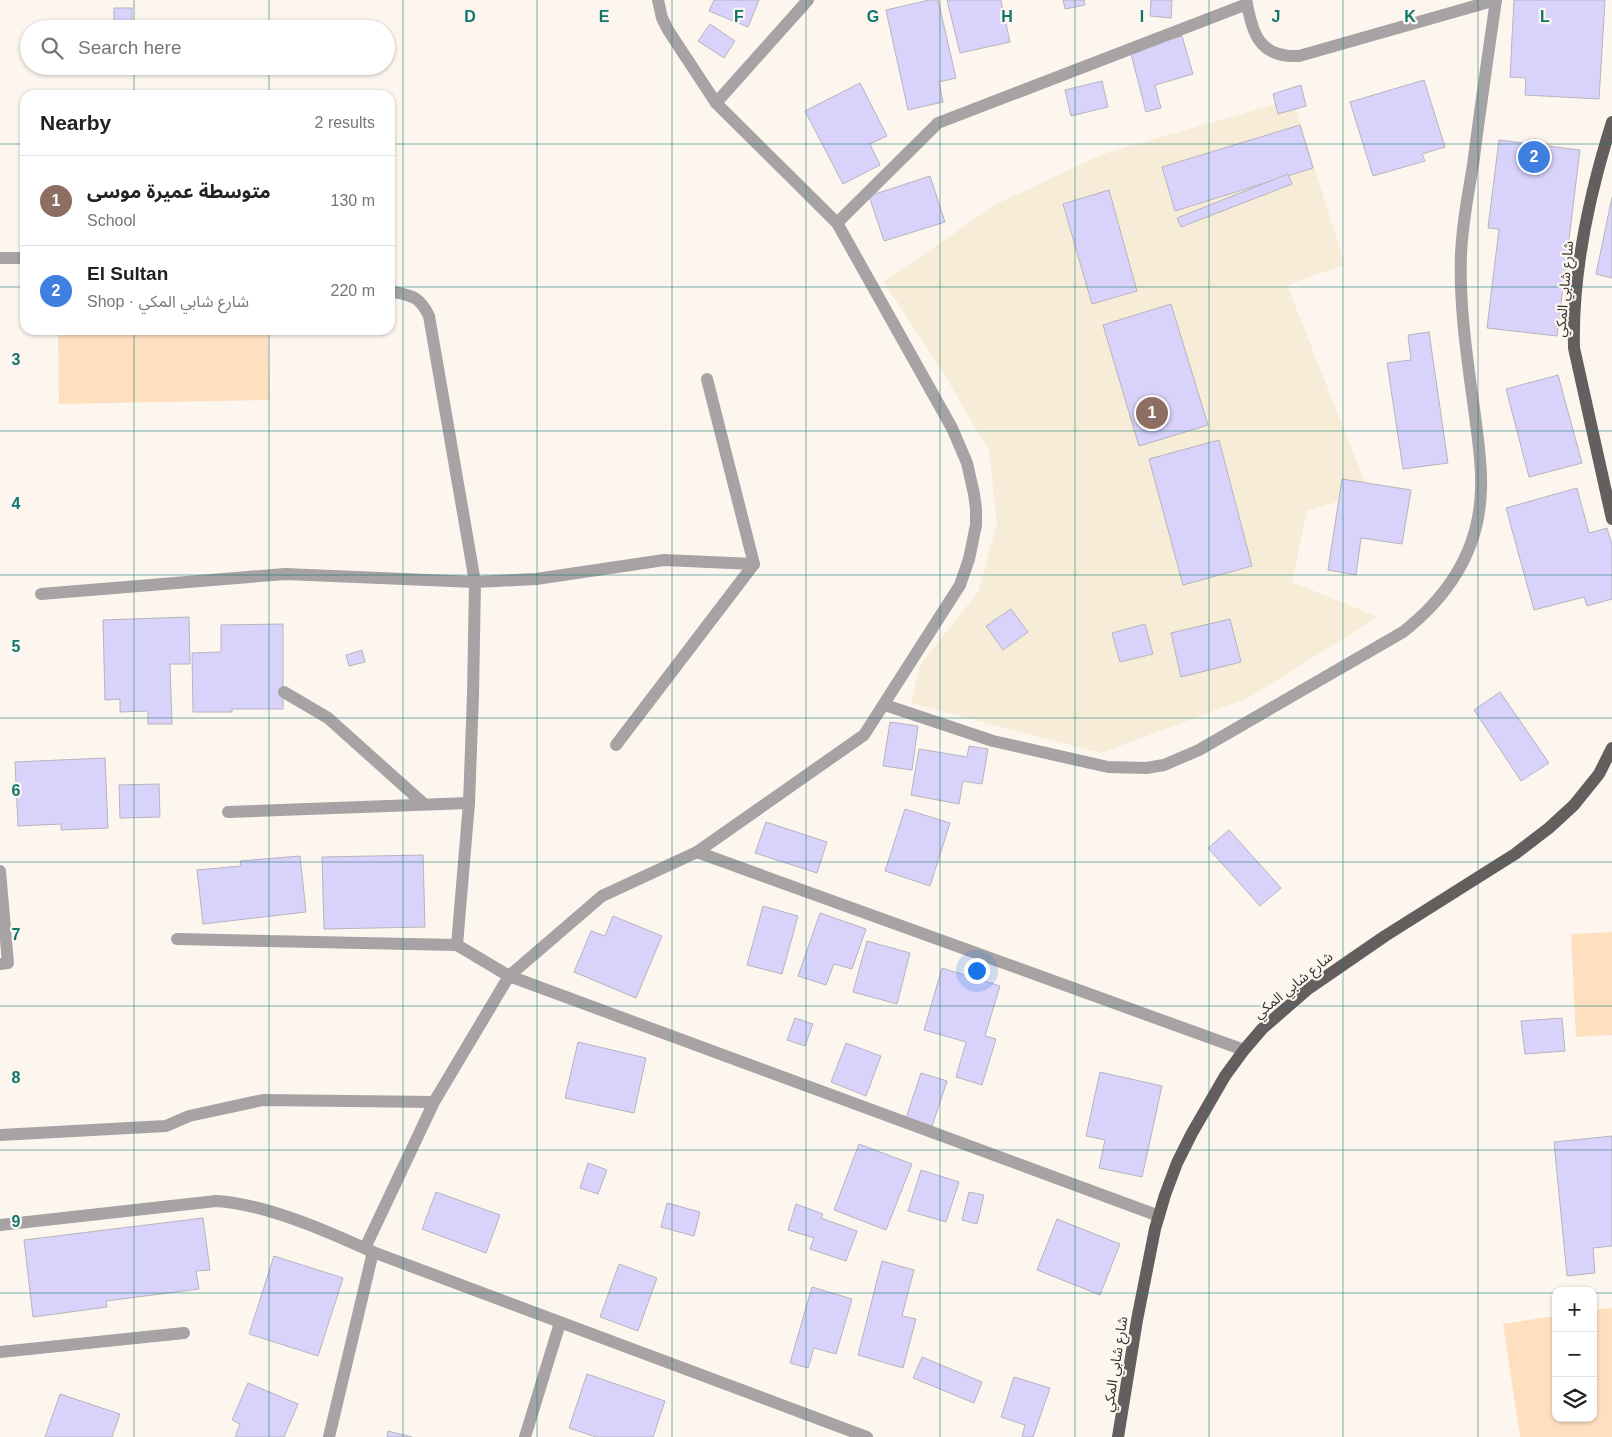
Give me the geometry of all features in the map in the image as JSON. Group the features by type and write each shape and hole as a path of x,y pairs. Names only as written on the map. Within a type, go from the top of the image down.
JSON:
{"main road":[{"name":"شارع شابي المكي","path":"1612,122 1596,177 1582,243 1573,329 1574,348 1612,517"},
{"name":"شارع شابي المكي","path":"1118,1437 1137,1320 1159,1216 1177,1163 1225,1076 1262,1029 1308,988 1385,936 1515,854 1549,828 1580,797 1598,774 1612,748"}],"street":[{"path":"329,1437 369,1250 434,1102 509,976 602,896 697,852 864,735 885,705 960,585 974,542 976,509 971,478 952,428 837,223 716,103 668,30 662,18 658,0"},
{"path":"716,103 808,0"},
{"path":"837,223 938,123 1246,2 1251,26 1260,43 1276,54 1298,56 1496,0 1464,213 1461,254 1462,305 1481,463 1479,512 1474,535 1465,558 1454,580 1439,599 1403,632 1199,750 1164,765 1127,769 1040,753 992,741 885,705"},
{"path":"0,258 20,258"},
{"path":"395,292 416,297 423,304 429,316 475,582 474,695 469,803 457,944"},
{"path":"707,379 754,564"},
{"path":"41,594 286,574 475,582 536,579 664,560 754,564"},
{"path":"616,744 754,564"},
{"path":"284,692 328,718 424,804"},
{"path":"228,812 469,803"},
{"path":"697,852 1244,1050"},
{"path":"0,872 8,963 0,964"},
{"path":"177,939 457,944 509,976 1159,1216"},
{"path":"0,1135 166,1126 189,1116 263,1100 434,1102"},
{"path":"0,1225 187,1203 234,1202 282,1215 560,1323 867,1437"},
{"path":"525,1437 560,1323"},
{"path":"0,1352 184,1333"}],"shaded area":[{"path":"1293,99 1345,265 1287,285 1369,492 1307,511 1292,582 1378,617 1248,698 1101,753 911,703 920,665 978,592 997,524 989,451 944,374 884,282 996,204 1103,154"},
{"path":"58,335 268,335 270,400 59,404"},
{"path":"1612,932 1612,1035 1576,1037 1571,934"},
{"path":"1612,1308 1612,1437 1520,1437 1503,1324 1552,1317 1552,1422 1597,1422 1597,1310"}],"building":[{"path":"714,0 759,0 748,27 709,11"},
{"path":"929,0 938,0 956,78 939,82 943,102 908,110 886,10"},
{"path":"947,0 1001,0 1010,42 960,53"},
{"path":"1063,0 1084,0 1085,5 1065,9"},
{"path":"1151,0 1172,0 1171,18 1150,16"},
{"path":"1514,0 1605,0 1599,99 1525,95 1526,78 1510,77"},
{"path":"114,8 132,8 132,20 114,20"},
{"path":"710,24 735,41 724,58 698,41"},
{"path":"1182,36 1193,74 1155,85 1161,108 1146,112 1130,50"},
{"path":"1424,80 1445,147 1422,154 1425,161 1373,176 1350,102"},
{"path":"1102,81 1108,107 1071,116 1065,90"},
{"path":"860,83 887,136 870,144 880,165 843,184 805,111"},
{"path":"1301,85 1306,106 1278,114 1273,94"},
{"path":"1300,125 1313,168 1175,211 1162,167"},
{"path":"1499,140 1580,150 1557,336 1487,328 1499,229 1488,228"},
{"path":"1288,174 1292,184 1181,227 1177,218"},
{"path":"930,176 945,222 884,241 869,196"},
{"path":"1109,190 1137,291 1092,304 1063,204"},
{"path":"1612,197 1612,278 1596,274"},
{"path":"1171,304 1208,425 1139,446 1103,325"},
{"path":"1429,332 1448,463 1403,469 1387,363 1411,360 1408,335"},
{"path":"1558,375 1582,463 1529,477 1506,389"},
{"path":"1219,440 1252,566 1183,585 1149,459"},
{"path":"1342,479 1411,490 1402,544 1361,538 1356,575 1328,570"},
{"path":"1577,488 1589,533 1607,528 1612,545 1612,599 1587,606 1584,597 1534,610 1506,508"},
{"path":"1011,609 1028,632 1003,650 986,626"},
{"path":"189,617 190,664 170,664 172,724 148,724 148,711 120,712 120,699 105,700 103,620"},
{"path":"1230,619 1241,662 1181,677 1171,633"},
{"path":"283,624 283,709 232,709 232,712 193,712 192,653 221,652 221,625"},
{"path":"1145,624 1153,654 1120,662 1112,633"},
{"path":"362,650 365,662 349,666 346,655"},
{"path":"1500,692 1549,763 1521,781 1474,710"},
{"path":"890,722 918,726 912,770 883,766"},
{"path":"969,746 988,749 982,784 963,781 959,804 911,795 919,749 967,757"},
{"path":"105,758 108,828 61,830 61,824 18,826 15,762"},
{"path":"159,784 160,817 120,818 119,785"},
{"path":"905,809 950,823 930,886 885,871"},
{"path":"766,822 827,842 817,873 755,853"},
{"path":"1229,830 1281,888 1260,906 1208,848"},
{"path":"423,855 425,927 324,929 322,857"},
{"path":"300,856 306,912 203,924 197,870 241,866 240,861"},
{"path":"763,906 798,916 782,974 747,965"},
{"path":"820,913 866,929 852,969 834,964 826,985 798,976"},
{"path":"613,916 662,936 636,998 574,972 591,931 605,936"},
{"path":"867,941 910,953 897,1004 853,992"},
{"path":"942,968 1000,986 985,1036 996,1039 982,1085 956,1077 966,1042 924,1030"},
{"path":"795,1018 813,1024 805,1046 787,1040"},
{"path":"1562,1018 1565,1051 1525,1054 1521,1021"},
{"path":"578,1042 646,1058 634,1113 565,1098"},
{"path":"846,1043 881,1056 866,1096 831,1082"},
{"path":"1100,1072 1162,1086 1142,1177 1099,1168 1105,1140 1086,1136"},
{"path":"921,1073 947,1081 932,1126 906,1118"},
{"path":"1612,1136 1612,1246 1593,1248 1595,1273 1567,1276 1554,1142"},
{"path":"859,1144 912,1164 886,1230 834,1210"},
{"path":"588,1163 607,1170 598,1194 580,1188"},
{"path":"921,1170 959,1182 946,1222 908,1211"},
{"path":"436,1192 500,1215 486,1253 422,1229"},
{"path":"969,1192 984,1195 977,1224 962,1220"},
{"path":"667,1203 700,1212 694,1236 661,1227"},
{"path":"796,1204 823,1214 821,1218 857,1231 846,1261 810,1249 814,1238 788,1230"},
{"path":"203,1218 210,1270 196,1271 199,1289 106,1301 107,1307 33,1317 24,1240"},
{"path":"1057,1219 1120,1244 1100,1295 1037,1270"},
{"path":"274,1256 343,1278 318,1356 249,1334"},
{"path":"882,1261 914,1270 902,1316 916,1319 903,1368 858,1355"},
{"path":"619,1264 657,1278 638,1331 600,1317"},
{"path":"812,1287 852,1299 836,1354 814,1348 808,1368 790,1363"},
{"path":"922,1357 982,1382 974,1403 913,1378"},
{"path":"587,1374 665,1401 653,1437 596,1437 569,1428"},
{"path":"1014,1377 1050,1388 1033,1437 1022,1437 1025,1425 1001,1417"},
{"path":"248,1383 298,1404 284,1437 235,1437 240,1424 232,1420"},
{"path":"60,1394 120,1414 112,1437 45,1437"},
{"path":"388,1431 412,1437 387,1437"}],"place":[{"name":"El Sultan","path":"1534,157"},
{"name":"متوسطة عميرة موسى","path":"1152,413"}]}
